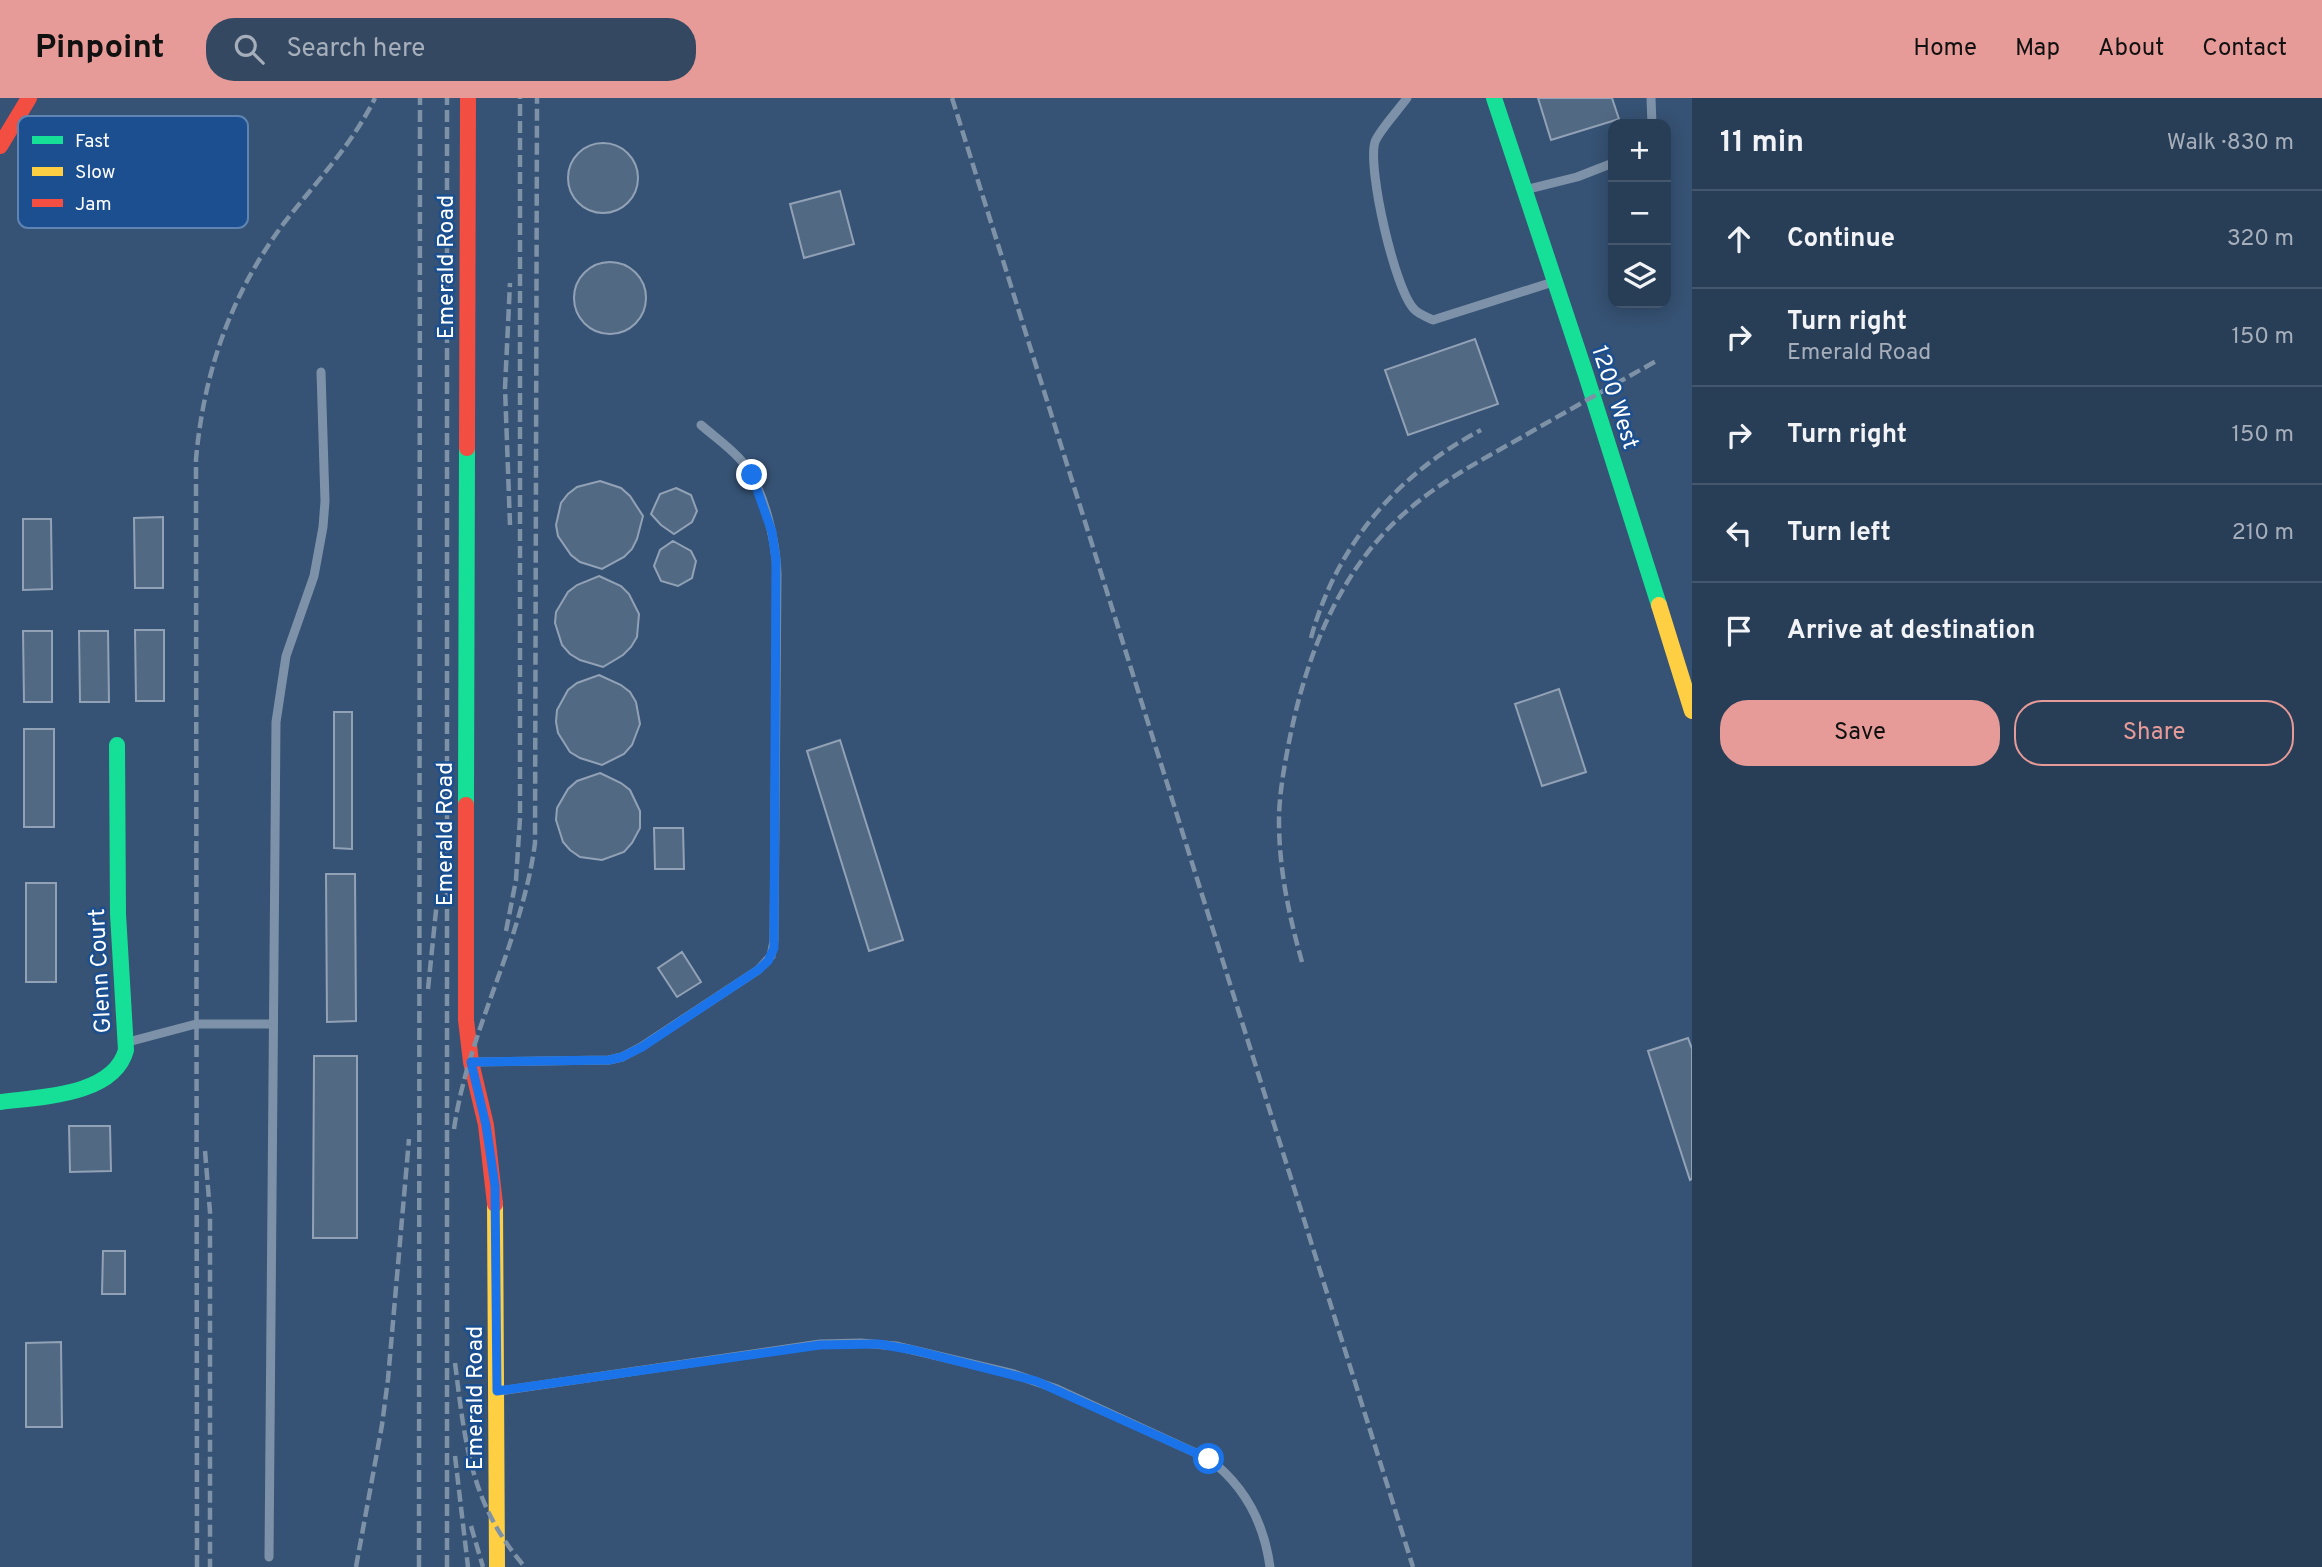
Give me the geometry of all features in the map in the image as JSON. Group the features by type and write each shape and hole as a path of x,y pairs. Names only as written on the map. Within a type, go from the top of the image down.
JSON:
{"street":[{"path":"18,116 29,98"},
{"name":"Emerald Road","path":"468,98 466,1020 471,1062 486,1125 495,1186 497,1567"},
{"name":"1200 West","path":"1494,98 1692,711"},
{"path":"0,146 18,116"},
{"name":"Glenn Court","path":"0,1102 80,1089 116,1071 123,1062 126,1042 118,914 117,745"}],"lane":[{"path":"1407,98 1375,142 1374,170 1390,255 1414,310 1433,320 1555,281"},
{"path":"1651,98 1652,119"},
{"path":"1524,190 1577,177 1608,165"},
{"path":"269,1557 276,722 286,656 314,576 323,527 325,501 321,372"},
{"path":"471,1062 596,1061 622,1057 642,1047 758,970 768,961 774,948 775,547 752,475 739,457 702,425"},
{"path":"126,1042 196,1024 273,1024"},
{"path":"497,1391 820,1345 861,1343 913,1350 1036,1381 1209,1459 1229,1476 1247,1498 1261,1527 1270,1567"}],"building":[{"path":"1538,98 1612,98 1619,119 1608,119 1608,122 1551,140"},
{"path":"596,143 610,143 623,148 633,158 638,178 633,198 623,208 610,213 596,213 583,208 573,198 568,185 568,171 573,158 583,148"},
{"path":"840,191 854,244 804,258 790,204"},
{"path":"610,262 630,268 640,278 646,298 640,318 630,328 610,334 590,328 580,318 574,298 580,278 590,268"},
{"path":"1475,339 1498,404 1408,435 1385,370"},
{"path":"600,481 621,488 630,496 643,516 632,549 624,557 602,569 580,562 571,555 558,536 556,525 561,503 568,494 577,487"},
{"path":"676,488 691,495 697,511 692,522 674,534 651,514 660,494"},
{"path":"163,517 163,588 135,588 134,518"},
{"path":"23,519 51,519 52,589 23,590"},
{"path":"673,541 691,551 696,561 692,578 678,586 661,581 654,566 660,550"},
{"path":"599,576 621,586 629,594 639,614 637,637 631,647 603,667 570,654 562,645 555,623 556,612 568,592"},
{"path":"135,630 164,630 164,701 136,701"},
{"path":"23,631 52,631 52,702 24,702"},
{"path":"79,631 108,631 109,702 80,702"},
{"path":"599,675 630,692 636,702 640,724 632,745 624,754 602,765 570,752 558,733 556,722 557,710 568,690 577,683"},
{"path":"1559,689 1586,772 1542,786 1515,704"},
{"path":"334,712 352,712 352,849 334,848"},
{"path":"24,729 54,729 54,827 24,827"},
{"path":"840,740 903,940 869,951 807,751"},
{"path":"600,773 630,790 640,811 640,828 632,843 624,852 602,860 580,857 570,850 563,842 556,820 557,808 568,789 577,781"},
{"path":"654,828 683,828 684,869 655,869"},
{"path":"326,874 355,874 356,1021 327,1022"},
{"path":"26,883 56,883 56,982 26,982"},
{"path":"682,952 701,982 677,997 658,968"},
{"path":"1688,1038 1692,1049 1690,1180 1648,1051"},
{"path":"314,1056 357,1056 357,1238 313,1238"},
{"path":"69,1126 110,1126 111,1171 70,1172"},
{"path":"103,1251 125,1251 125,1294 102,1294"},
{"path":"61,1342 62,1427 26,1427 26,1343"}],"railway":[{"path":"197,1567 196,459 213,364 249,277 284,223 345,147 375,98"},
{"path":"419,1567 420,98"},
{"path":"447,98 447,1567"},
{"path":"506,931 516,880 520,818 520,98"},
{"path":"454,1129 471,1057 519,916 535,843 537,98"},
{"path":"952,98 1413,1567"},
{"path":"510,283 505,388 510,525"},
{"path":"1302,962 1283,875 1279,839 1281,791 1289,742 1305,678 1329,616 1345,587 1384,533 1433,490 1658,360"},
{"path":"1311,638 1336,573 1374,516 1423,468 1481,430"},
{"path":"428,989 438,891"},
{"path":"356,1567 388,1379 409,1139"},
{"path":"205,1151 210,1212 210,1567"},
{"path":"455,1363 467,1446 481,1496 492,1520 525,1567"},
{"path":"455,1456 468,1567"},
{"path":"471,1526 483,1567"}],"traffic: fast":[{"path":"1494,98 1659,605"},
{"path":"466,805 467,448"},
{"path":"0,1102 54,1095 91,1085 107,1077 119,1065 126,1050 118,914 117,745"}],"traffic: slow":[{"path":"1659,605 1692,711"},
{"path":"495,1204 497,1567"}],"traffic: jam":[{"path":"18,116 29,98"},
{"path":"467,448 468,98"},
{"path":"0,146 18,116"},
{"path":"466,805 466,1020 471,1062 486,1125 495,1204"}],"route":[{"path":"752,475 772,532 777,574 774,948 768,961 758,970 642,1047 622,1057 596,1061 471,1062 486,1125 495,1186 497,1391 820,1345 879,1344 1036,1381 1209,1459"}]}
